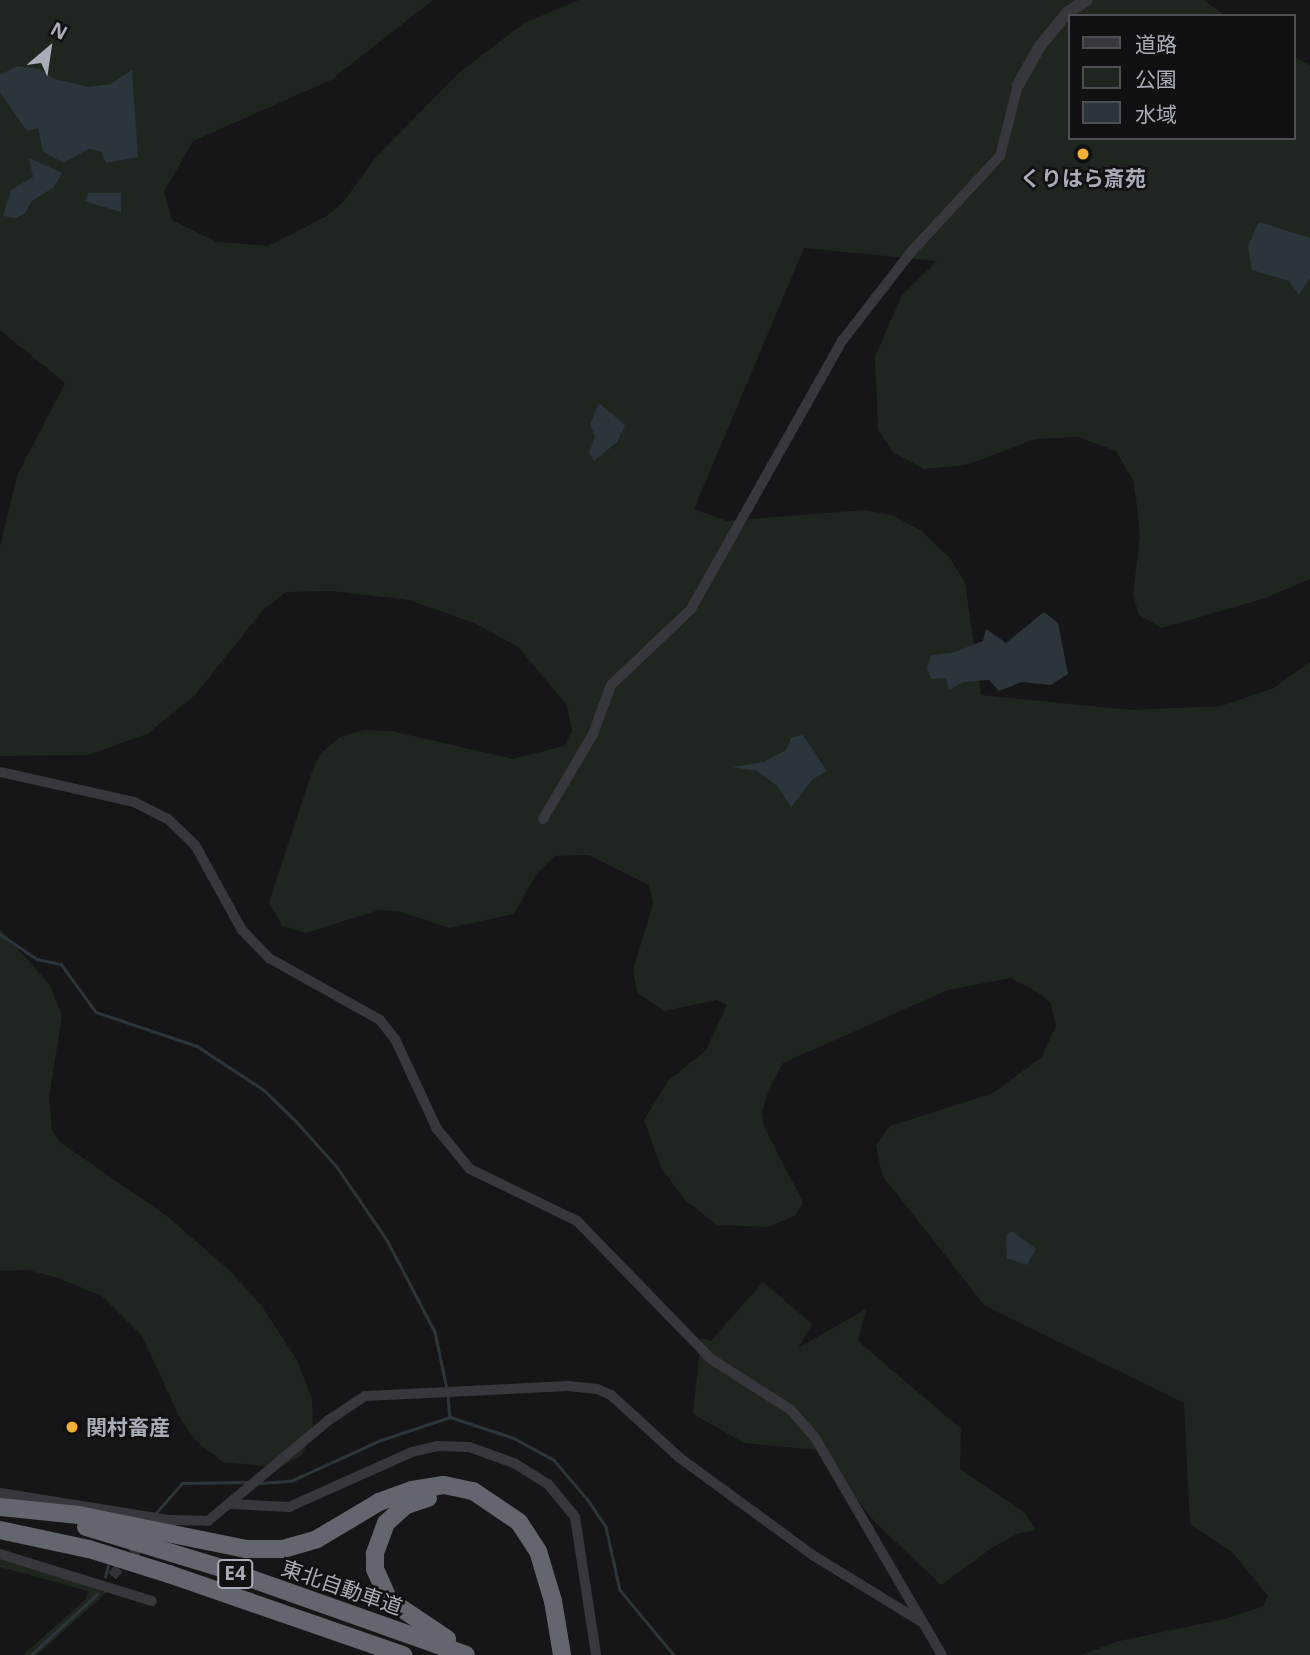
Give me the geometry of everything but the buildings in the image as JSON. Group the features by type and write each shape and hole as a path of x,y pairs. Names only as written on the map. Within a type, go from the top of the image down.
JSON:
{"highway":[{"path":"0,1508 79,1515 246,1549 283,1549 317,1539 379,1502 412,1490 444,1485 472,1491 519,1522 538,1551 556,1652"},
{"path":"474,1655 409,1617 389,1600 380,1585 375,1569 378,1539 396,1512 420,1500 446,1496 470,1501 496,1515 515,1534 532,1565 556,1652"},
{"name":"東北自動車道","path":"0,1508 150,1546 466,1655"},
{"name":"東北自動車道","path":"0,1530 89,1549 403,1655"},
{"path":"277,1611 378,1655"}],"street":[{"path":"543,819 593,734 611,685 691,609 842,341 911,252 1000,156 1018,85 1040,46 1068,12 1087,0"},
{"path":"0,772 134,802 168,819 195,845 243,929 269,958 380,1020 395,1039 436,1129 470,1169 578,1221 711,1359 791,1410 814,1436 942,1655"},
{"path":"0,1493 146,1514 162,1521 208,1521 231,1504 259,1477 365,1396 568,1386 611,1395 680,1458 814,1556 922,1622"},
{"path":"231,1504 289,1507 412,1452 437,1446 469,1447 514,1463 548,1484 575,1517 596,1655"},
{"path":"0,1554 110,1581 152,1601"}],"green space":[{"path":"0,0 433,0 331,80 193,141 164,192 172,220 217,242 268,246 327,216 344,201 375,158 460,72 524,23 579,0 1203,0 1223,14 1068,14 1068,140 1296,140 1296,58 1310,65 1310,579 1266,598 1162,628 1139,615 1133,595 1140,535 1136,499 1133,480 1116,451 1079,437 1035,439 966,465 924,469 893,452 878,430 875,357 902,295 937,261 804,248 694,509 727,521 864,510 892,515 920,530 949,557 965,582 981,695 1131,710 1221,706 1274,688 1310,662 1310,1655 1081,1655 1119,1641 1225,1619 1263,1606 1268,1596 1232,1552 1190,1524 1184,1403 985,1306 882,1175 876,1145 890,1126 991,1094 1041,1058 1056,1026 1051,1004 1042,995 1011,978 948,990 783,1063 769,1089 762,1112 764,1127 803,1202 796,1215 769,1227 717,1225 684,1199 661,1167 644,1120 668,1081 706,1050 727,1005 717,1000 664,1011 637,992 633,970 653,904 649,885 589,855 555,856 537,873 514,914 449,928 401,912 379,910 306,933 282,926 269,902 313,769 321,753 340,737 364,730 391,731 513,759 564,746 572,731 567,705 518,647 474,623 409,600 331,591 286,592 263,610 194,696 147,734 88,755 0,756 0,547 17,476 65,383 0,330"},
{"path":"0,929 50,985 62,1016 49,1097 52,1130 60,1142 168,1217 229,1270 261,1305 297,1360 312,1399 313,1432 302,1455 279,1468 223,1462 196,1441 179,1416 142,1336 102,1296 58,1278 28,1270 0,1271"},
{"path":"763,1282 812,1324 798,1348 866,1309 858,1341 961,1429 960,1469 1025,1513 1036,1530 1017,1534 993,1547 941,1585 875,1522 818,1450 744,1443 693,1414 701,1338 711,1341"},
{"path":"0,1559 108,1591 37,1655 23,1655 86,1599 88,1591 0,1567"}],"water":[{"path":"17,66 40,69 54,79 89,87 111,84 132,70 138,157 106,163 101,151 88,149 64,163 43,152 38,128 27,131 0,92 0,75"},
{"path":"29,158 62,173 54,187 32,201 25,213 16,218 3,216 11,190 33,177"},
{"path":"89,193 121,193 121,212 84,201"},
{"path":"1259,222 1310,238 1310,278 1299,295 1289,281 1252,270 1248,246"},
{"path":"599,403 625,425 617,442 594,461 589,453 595,437 590,424"},
{"path":"1044,612 1058,623 1068,674 1051,685 1022,682 999,691 989,680 964,682 949,690 946,678 931,679 927,667 931,655 952,653 983,641 986,629 1006,643"},
{"path":"803,735 827,771 813,779 791,807 777,786 757,771 732,767 764,762 786,750 791,738"},
{"path":"1012,1231 1036,1249 1027,1265 1007,1258 1006,1236"}],"waterway":[{"path":"0,934 37,959 61,964 96,1012 197,1046 264,1090 296,1121 337,1167 387,1240 435,1332 447,1389"},
{"path":"448,1396 450,1417"},
{"path":"259,1483 291,1481 381,1440 450,1417 514,1438 554,1460 588,1500 606,1527 620,1590 674,1655"},
{"path":"155,1514 182,1483 249,1482"},
{"path":"105,1577 108,1566"},
{"path":"31,1655 97,1594"}],"tunnel":[{"path":"112,1576 143,1543"}],"place":[{"name":"くりはら斎苑","path":"1083,154"},
{"name":"関村畜産","path":"72,1427"}]}
